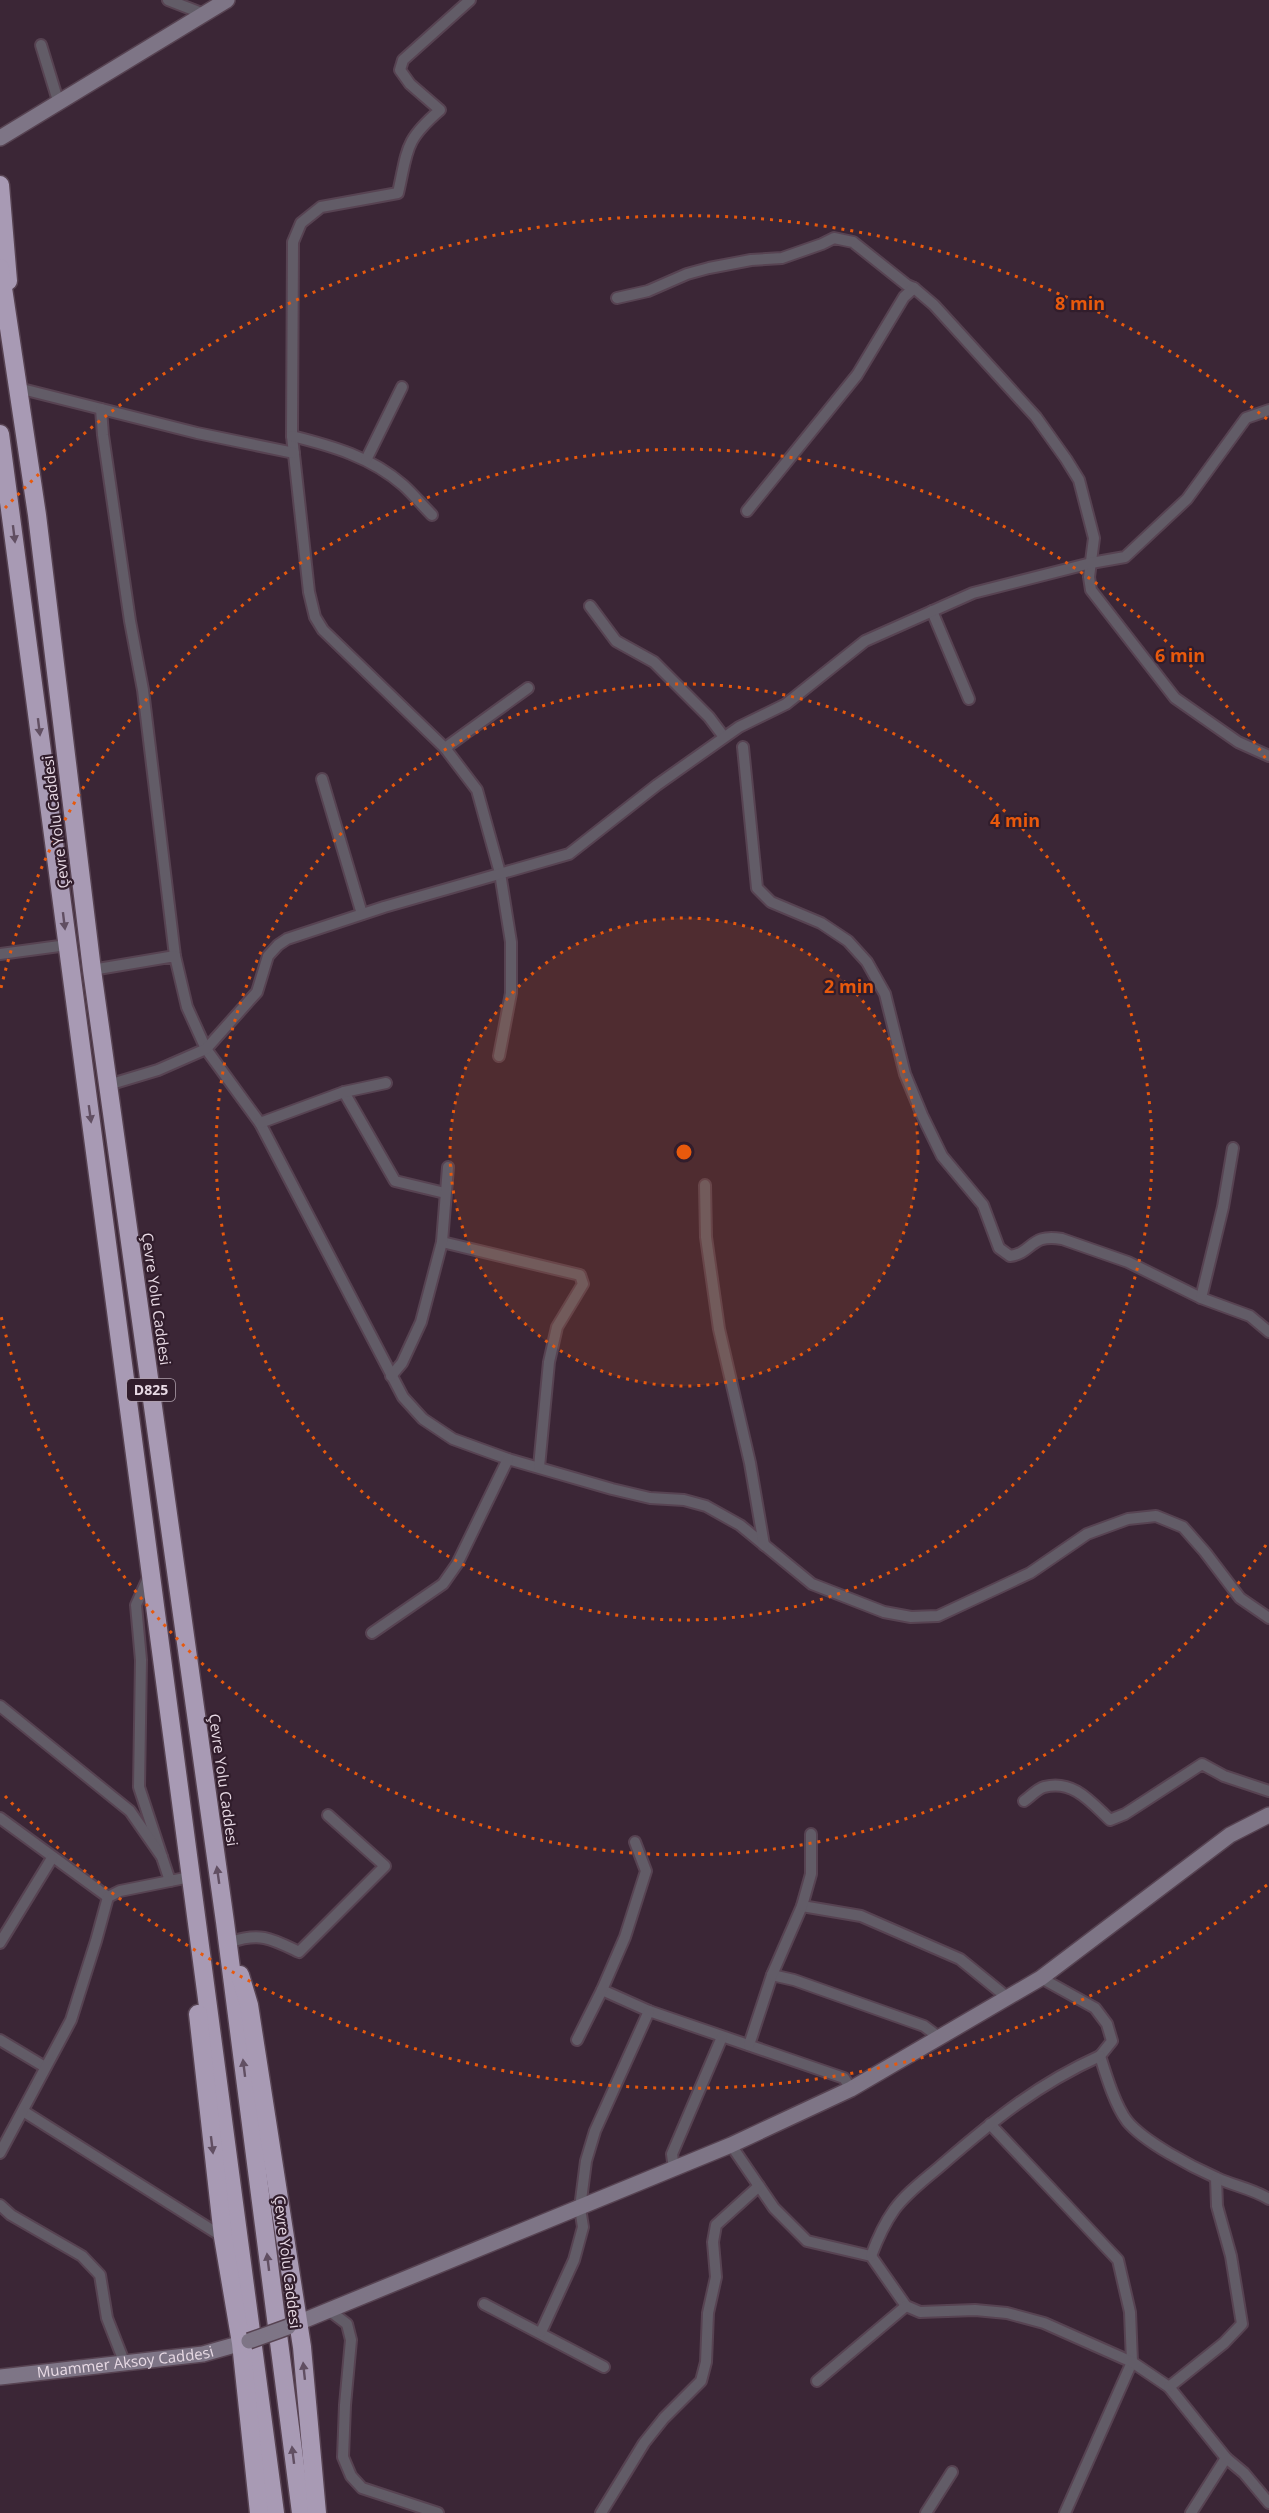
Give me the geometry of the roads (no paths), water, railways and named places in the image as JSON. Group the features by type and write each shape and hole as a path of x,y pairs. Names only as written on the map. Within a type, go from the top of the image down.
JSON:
{"highway":[{"path":"0,185 4,213 11,340"},
{"name":"Çevre Yolu Caddesi","path":"0,268 37,515 92,970 225,1922 301,2513"},
{"name":"Çevre Yolu Caddesi","path":"0,434 152,1569 190,1877 275,2513"},
{"path":"190,1877 200,2042 223,2237 245,2342 259,2513"},
{"path":"225,1922 249,2005 317,2513"}],"street":[{"path":"168,0 204,14"},
{"path":"0,138 227,0"},
{"path":"470,0 403,60 400,70 405,77 440,110 418,129 407,148 398,193 321,207 300,223 293,242 292,436 309,592 315,617 323,630 444,748 477,790 500,873 511,942 511,993 498,1056"},
{"path":"41,45 59,104"},
{"path":"617,298 648,291 687,274 710,268 750,260 782,258 834,238 853,242 934,305 1036,417 1066,459 1079,480 1094,538 1089,577 1091,590 1175,698 1238,742 1269,756"},
{"path":"747,511 857,375 904,297 914,288"},
{"path":"366,460 402,387"},
{"path":"18,388 197,433 294,453"},
{"path":"102,409 103,435 130,628 143,690 175,957 187,1007 206,1049 260,1123 403,1397 423,1419 453,1439 508,1459 612,1489 651,1498 684,1500 706,1506 740,1525 812,1584 884,1612 911,1617 938,1616 1030,1573 1087,1534 1128,1520 1156,1516 1183,1527 1240,1598 1269,1618"},
{"path":"108,1085 158,1070 206,1049 257,992 268,956 287,939 362,914 569,854 657,785 724,737 786,704 865,641 973,593 1091,563 1125,557 1187,499 1246,418 1269,410"},
{"path":"292,436 342,449 366,460 402,484 432,515"},
{"path":"590,606 616,641 654,662 709,717 724,737"},
{"path":"932,611 969,699"},
{"path":"444,748 528,688"},
{"path":"743,747 757,888 771,902 821,923 848,941 867,962 885,994 905,1074 922,1115 942,1156 983,1205 999,1248 1010,1256 1017,1255 1037,1239 1051,1237 1062,1239 1128,1262 1201,1298 1250,1316 1269,1332"},
{"path":"322,779 362,914"},
{"path":"0,954 67,945"},
{"path":"92,970 175,957"},
{"path":"260,1123 344,1092 386,1083"},
{"path":"344,1092 394,1181 445,1193"},
{"path":"1201,1298 1223,1207 1233,1148"},
{"path":"392,1376 402,1363 421,1322 442,1242 448,1167"},
{"path":"705,1185 706,1237 719,1329 750,1462 764,1545"},
{"path":"442,1242 580,1275 583,1284 557,1327 549,1362 539,1467"},
{"path":"372,1633 443,1584 457,1564 508,1459"},
{"path":"152,1569 136,1605 141,1660 140,1787 170,1881"},
{"path":"0,1706 130,1811 162,1857"},
{"path":"1024,1801 1042,1787 1062,1785 1080,1792 1110,1820 1125,1814 1203,1764 1224,1776 1269,1791"},
{"path":"231,1942 248,1936 265,1936 300,1952 386,1866 328,1815"},
{"name":"Muammer Aksoy Caddesi","path":"0,2377 203,2354 245,2342 330,2311 731,2145 851,2089 1041,1978 1230,1835 1269,1815"},
{"path":"0,1818 108,1897"},
{"path":"750,2045 772,1975 802,1906 811,1874 811,1834"},
{"path":"577,2040 625,1937 646,1871 635,1842"},
{"path":"0,1942 52,1858"},
{"path":"0,2153 71,2020 108,1897 120,1891 190,1877"},
{"path":"802,1906 861,1917 960,1959 1008,1998"},
{"path":"772,1975 794,1980 924,2026 940,2037"},
{"path":"871,2256 888,2220 901,2201 990,2124 1031,2092 1070,2069 1100,2056 1112,2041 1107,2024 1095,2008 1041,1978"},
{"path":"602,1990 649,2011 844,2078 851,2089"},
{"path":"542,2332 574,2260 583,2227 580,2208 586,2161 595,2131 649,2011"},
{"path":"674,2169 672,2154 722,2037"},
{"path":"0,2040 45,2067"},
{"path":"1100,2056 1126,2120 1146,2139 1216,2178 1260,2193 1269,2199"},
{"path":"23,2111 223,2237"},
{"path":"990,2124 1118,2260 1130,2312 1132,2362 1065,2513"},
{"path":"731,2145 774,2208 807,2241 871,2256 906,2306 920,2312 975,2310 1007,2313 1044,2323 1132,2362 1169,2386 1226,2458 1244,2473 1269,2503"},
{"path":"1169,2386 1224,2343 1242,2324 1232,2256 1217,2206 1216,2178"},
{"path":"601,2513 654,2430 701,2381 705,2369 708,2313 716,2277 713,2242 716,2225 759,2186"},
{"path":"0,2205 11,2215 82,2256 100,2275 106,2318 125,2364"},
{"path":"484,2304 542,2332 604,2367"},
{"path":"817,2381 906,2306"},
{"path":"330,2311 347,2324 351,2340 343,2457 351,2476 362,2488 438,2513"},
{"path":"1191,2513 1226,2458"},
{"path":"926,2513 952,2472"}]}
